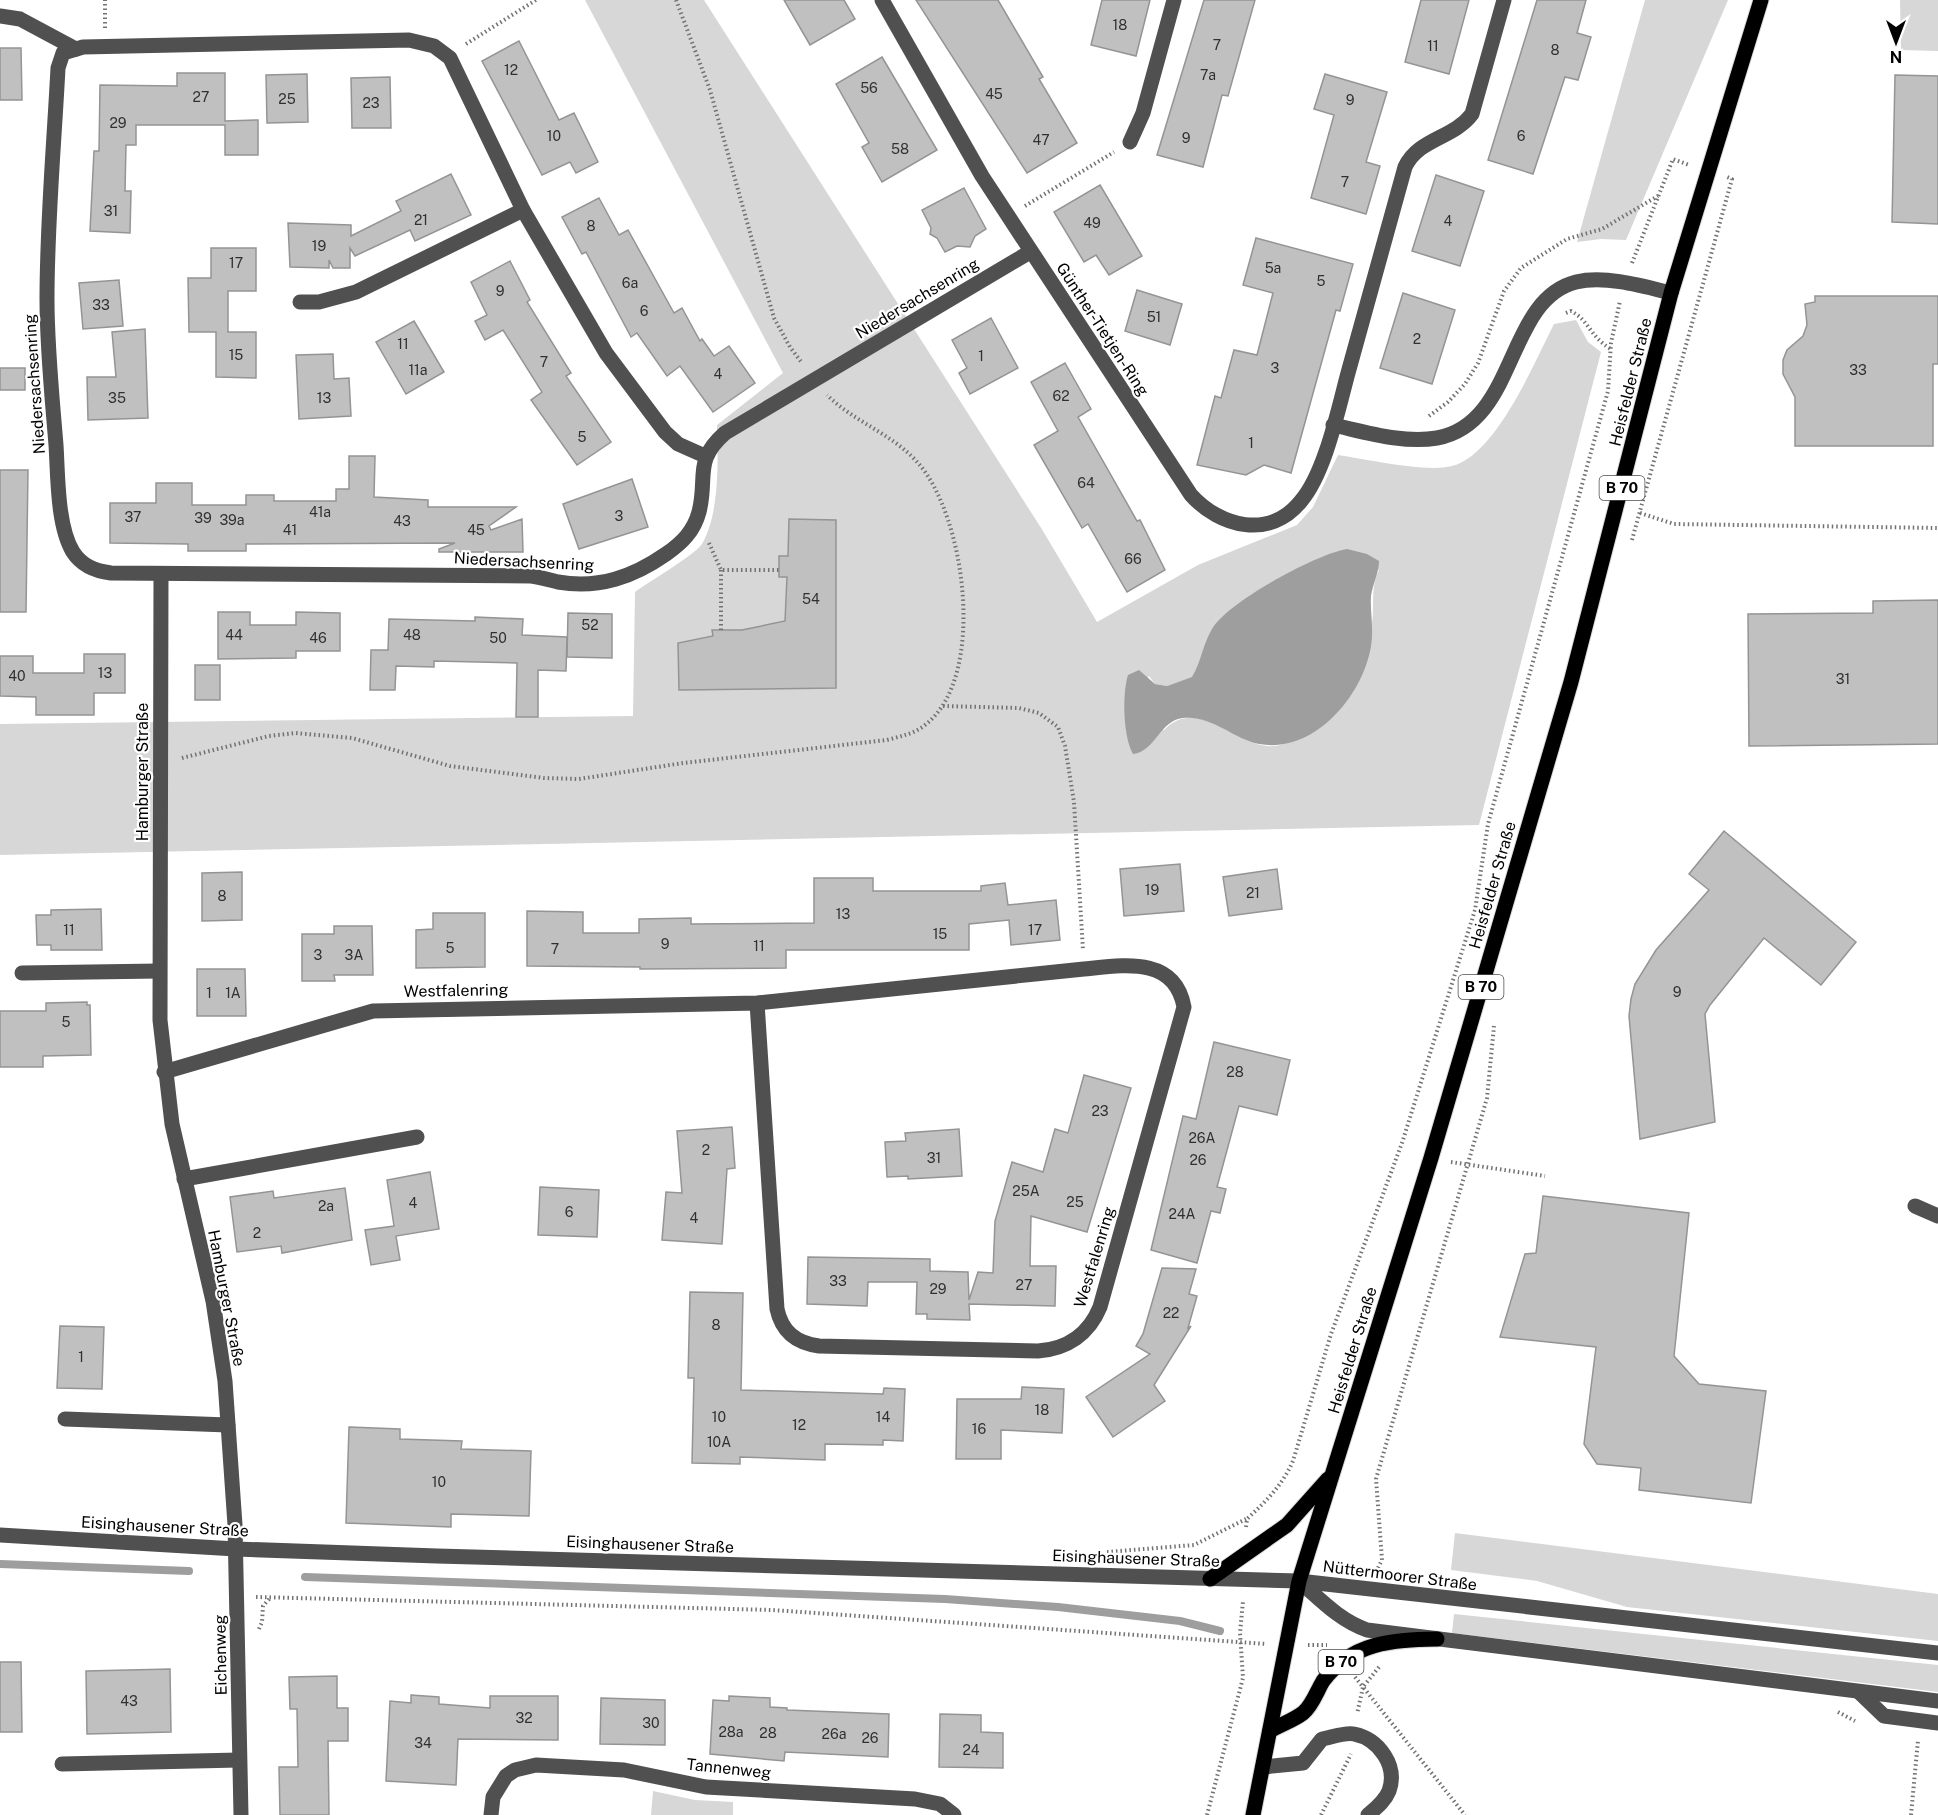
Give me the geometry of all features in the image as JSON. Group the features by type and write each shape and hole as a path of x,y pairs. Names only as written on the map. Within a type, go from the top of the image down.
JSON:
{"main road":[{"name":"Heisfelder Straße","path":"1253,1815 1299,1581 1431,1158 1571,682 1671,293 1761,0"},
{"name":"B 70","path":"1210,1579 1287,1525 1332,1475"},
{"name":"B 70","path":"1270,1731 1304,1712 1324,1680 1344,1660 1356,1652 1384,1642 1437,1640"}],"street":[{"name":"Günther-Tietjen-Ring","path":"882,0 982,176 1191,495 1217,518 1245,525 1264,524 1290,512 1309,490 1333,425 1405,167 1414,152 1422,145 1459,128 1472,114 1504,0"},
{"path":"1130,142 1143,113 1174,0"},
{"path":"0,16 20,19 76,49 409,40 434,46 450,58 523,210 606,353 665,432 678,444 705,456"},
{"name":"Niedersachsenring","path":"76,49 63,53 58,68 48,230 47,302 59,498 67,539 72,551 86,566 111,573 531,576 569,583 599,583 630,576 658,560 682,542 696,522 700,510 705,456 712,444 725,433 1030,252"},
{"path":"300,302 319,302 356,292 523,210"},
{"path":"1333,425 1422,440 1455,433 1468,425 1486,406 1541,306 1552,294 1564,286 1579,281 1624,283 1671,293"},
{"name":"Hamburger Straße","path":"161,574 159,971 164,1072 184,1179 213,1301 225,1381 236,1549"},
{"name":"Westfalenring","path":"164,1072 374,1011 757,1003 1123,965 1149,968 1170,978 1182,995 1184,1007 1100,1306 1090,1326 1063,1347 1050,1350 819,1346 796,1340 788,1333 777,1309 757,1003"},
{"path":"22,973 159,971"},
{"path":"184,1179 417,1137"},
{"path":"1915,1206 1938,1216"},
{"path":"65,1419 228,1425"},
{"name":"Eisinghausener Straße","path":"0,1535 236,1549 1299,1581"},
{"name":"Eichenweg","path":"236,1549 241,1815"},
{"name":"Nüttermoorer Straße","path":"1299,1581 1938,1653"},
{"name":"Nüttermoorer Straße","path":"1299,1581 1350,1624 1367,1630 1938,1701"},
{"path":"1859,1692 1884,1716 1938,1723"},
{"path":"1263,1767 1303,1763 1323,1739 1353,1733 1372,1741 1387,1758 1391,1776 1389,1790 1383,1801 1368,1815"},
{"path":"62,1764 239,1760"},
{"name":"Tannenweg","path":"490,1815 493,1797 506,1776 515,1770 536,1765 624,1770 706,1788 915,1798 939,1804 954,1815"}],"path":[{"path":"450,58 465,44 536,0"},
{"path":"1008,216 1130,142"},
{"path":"1105,1552 1194,1545 1247,1519 1273,1495 1285,1479 1293,1461 1331,1334 1402,1143 1475,909 1488,824 1608,391 1611,343 1624,283 1673,159 1732,179 1631,546"},
{"path":"1418,417 1429,416 1448,402 1466,384 1478,363 1504,291 1521,268 1567,239 1602,229 1659,196"},
{"path":"1640,513 1674,524 1938,528"},
{"path":"696,522 717,557 721,570 721,630"},
{"path":"721,570 779,570"},
{"path":"943,706 1019,708 1039,713 1058,727 1065,746 1074,802 1075,854 1084,969"},
{"path":"1370,1589 1382,1560 1376,1479 1487,1098 1495,1017"},
{"path":"1431,1158 1467,1166 1545,1176"},
{"path":"1246,1553 1247,1519"},
{"path":"1207,1815 1243,1678 1243,1643 1240,1633 1245,1580"},
{"path":"237,1596 772,1610 1243,1643"},
{"path":"1363,1688 1465,1815"},
{"path":"1911,1815 1918,1734"}],"shaded area":[{"path":"585,0 704,0 1043,531 1097,622 1198,565 1297,525 1313,507 1338,455 1428,468 1452,466 1468,458 1484,445 1512,406 1554,324 1576,320 1588,342 1601,352 1479,825 0,855 0,724 633,716 635,592 702,544 708,531 715,502 717,425 783,373","holes":["1318,559 1379,570 1374,590 1368,646 1356,684 1336,712 1305,735 1283,744 1268,746 1253,743 1208,721 1193,718 1178,720 1164,730 1126,732 1126,716 1149,676 1155,684 1167,686 1193,677 1205,647 1279,578"]},
{"path":"1645,0 1728,0 1626,240 1601,239 1577,242"},
{"path":"1900,0 1938,0 1938,51 1901,50"},
{"path":"1347,549 1367,554 1379,561 1379,565 1371,596 1372,640 1366,665 1347,702 1333,718 1299,740 1279,745 1259,744 1203,720 1183,718 1169,724 1147,748 1133,754 1127,737 1124,715 1128,675 1139,670 1155,684 1167,686 1192,677 1212,629 1235,606 1295,569"},
{"path":"1455,1533 1938,1594 1938,1641 1627,1607 1537,1581 1451,1570"},
{"path":"1454,1614 1938,1665 1938,1692 1452,1633"},
{"path":"653,1791 695,1800 733,1802 733,1815 651,1815"}],"building":[{"path":"784,0 844,0 855,19 810,45"},
{"path":"916,0 998,0 1043,77 1039,79 1077,143 1027,173"},
{"path":"1102,0 1150,0 1136,56 1091,45"},
{"path":"1204,0 1255,0 1228,96 1222,95 1203,167 1157,155"},
{"path":"1421,0 1469,0 1449,74 1405,62"},
{"path":"1537,0 1586,0 1577,33 1591,37 1578,80 1565,77 1533,174 1488,160"},
{"path":"519,41 559,120 574,113 598,162 576,173 570,162 542,175 482,61"},
{"path":"0,48 21,48 22,100 0,100"},
{"path":"882,57 937,150 882,182 862,147 869,143 836,84"},
{"path":"177,73 225,73 225,121 258,120 258,155 225,155 225,125 136,125 136,145 126,145 125,191 131,191 130,233 90,231 94,151 99,151 100,85 177,86"},
{"path":"307,74 308,122 267,123 266,75"},
{"path":"1325,74 1387,92 1366,162 1380,166 1366,214 1311,198 1334,115 1314,109"},
{"path":"1895,75 1938,76 1938,224 1892,222"},
{"path":"390,77 391,128 352,128 351,78"},
{"path":"451,174 471,215 415,241 410,230 355,256 350,248 350,268 333,268 329,260 329,268 290,267 288,223 351,225 351,236 401,211 396,201"},
{"path":"1436,175 1484,191 1460,266 1412,251"},
{"path":"1100,185 1142,256 1109,275 1096,255 1084,262 1054,212"},
{"path":"964,188 986,229 975,236 970,247 957,246 945,252 937,238 930,234 931,228 922,210"},
{"path":"599,198 619,235 628,230 674,313 682,308 700,341 702,339 714,356 729,346 755,383 713,412 680,366 667,376 637,333 631,337 586,252 582,254 562,217"},
{"path":"1256,238 1353,264 1340,311 1336,310 1291,473 1264,465 1246,475 1197,465 1215,396 1221,398 1234,350 1257,355 1273,293 1243,285"},
{"path":"211,248 256,248 256,291 228,291 228,332 256,332 256,378 216,377 216,332 189,332 188,278 211,278"},
{"path":"510,261 530,300 527,302 571,373 566,376 611,442 577,465 531,400 542,392 503,330 485,340 475,321 487,315 471,282"},
{"path":"119,280 123,326 83,329 79,283"},
{"path":"1137,290 1182,304 1170,345 1125,331"},
{"path":"1403,293 1455,310 1432,384 1380,368"},
{"path":"1815,296 1938,296 1938,364 1933,364 1933,446 1795,446 1795,397 1783,374 1783,360 1787,350 1803,336 1807,325 1805,304 1815,302"},
{"path":"991,318 1018,368 970,394 959,373 967,368 952,340"},
{"path":"414,321 444,372 406,394 376,342"},
{"path":"145,329 148,418 88,420 87,377 116,377 112,332"},
{"path":"333,354 334,379 349,378 351,416 299,419 296,355"},
{"path":"1065,363 1091,409 1078,417 1137,521 1140,520 1165,570 1127,592 1088,524 1082,528 1034,445 1058,431 1031,382"},
{"path":"0,368 25,368 25,390 0,390"},
{"path":"349,456 375,456 374,497 428,500 428,507 516,507 489,526 491,530 522,519 523,552 439,552 439,549 455,543 246,544 246,551 188,551 188,544 110,543 110,503 156,503 156,483 192,483 192,505 246,505 246,495 274,495 274,501 336,501 336,489 349,489"},
{"path":"0,470 28,470 26,612 0,612"},
{"path":"632,479 648,527 579,549 563,504"},
{"path":"789,519 836,520 836,688 679,690 678,643 713,636 712,630 742,630 785,621 787,577 779,577 779,556 788,556"},
{"path":"1938,600 1938,744 1749,746 1748,614 1873,613 1873,601"},
{"path":"218,612 250,612 250,625 296,625 296,612 340,613 340,651 296,651 296,658 218,659"},
{"path":"568,613 612,614 612,658 567,657"},
{"path":"475,617 523,619 522,635 567,637 566,671 538,670 538,717 516,717 517,663 434,661 434,667 396,666 395,690 370,690 371,650 388,650 389,619 475,621"},
{"path":"84,654 125,654 125,693 94,693 94,715 36,715 36,697 0,696 0,656 33,656 33,673 84,673"},
{"path":"195,665 220,665 220,700 195,700"},
{"path":"1724,831 1856,942 1821,985 1764,938 1705,1014 1715,1122 1640,1139 1629,1016 1635,984 1656,950 1709,890 1689,874"},
{"path":"1180,864 1184,911 1124,916 1120,869"},
{"path":"1277,869 1282,909 1229,916 1223,877"},
{"path":"242,872 242,920 202,921 202,873"},
{"path":"814,878 873,878 873,891 981,891 981,886 1005,883 1008,905 1056,900 1060,940 1011,945 1009,920 969,924 969,950 786,950 786,968 640,969 640,967 527,966 527,911 583,912 583,933 639,933 639,919 691,918 691,924 814,923"},
{"path":"101,909 102,950 51,950 51,945 37,945 36,915 51,915 51,910"},
{"path":"433,913 485,913 485,967 416,968 416,930 433,929"},
{"path":"334,926 372,926 373,975 334,975 335,981 302,981 302,934 334,934"},
{"path":"197,969 245,969 246,1016 197,1016"},
{"path":"87,1002 87,1005 90,1005 91,1055 43,1056 43,1067 0,1067 0,1011 46,1011 46,1003"},
{"path":"1214,1042 1290,1060 1277,1115 1239,1106 1217,1187 1226,1189 1220,1213 1211,1211 1197,1263 1151,1250 1183,1116 1196,1119"},
{"path":"1084,1075 1131,1088 1087,1232 1031,1216 1030,1266 1056,1266 1055,1306 969,1304 970,1320 927,1319 927,1314 916,1314 917,1282 868,1282 867,1306 807,1304 808,1257 930,1259 930,1271 968,1272 969,1300 978,1272 993,1273 995,1221 1012,1162 1043,1172 1055,1129 1068,1133"},
{"path":"732,1127 735,1168 727,1169 722,1244 662,1240 666,1192 682,1193 677,1131"},
{"path":"959,1129 962,1176 908,1179 908,1176 887,1177 885,1142 906,1141 905,1133"},
{"path":"430,1172 439,1229 396,1236 400,1260 371,1265 365,1230 394,1226 387,1180"},
{"path":"540,1187 599,1190 597,1237 538,1235"},
{"path":"345,1188 352,1240 282,1253 281,1246 237,1252 230,1197 273,1191 274,1198"},
{"path":"1543,1196 1689,1213 1674,1356 1699,1384 1766,1391 1751,1503 1639,1490 1641,1468 1597,1464 1584,1444 1596,1347 1500,1337 1525,1254 1536,1253"},
{"path":"1162,1268 1196,1269 1189,1294 1197,1296 1188,1328 1191,1326 1154,1385 1165,1401 1113,1437 1086,1397 1150,1354 1136,1346 1143,1334"},
{"path":"690,1292 743,1293 741,1390 883,1394 884,1388 905,1389 903,1441 883,1440 883,1445 825,1444 825,1460 740,1457 740,1464 692,1463 694,1378 688,1378"},
{"path":"60,1326 104,1327 102,1389 57,1388"},
{"path":"1022,1387 1064,1389 1062,1433 1001,1430 1001,1459 956,1459 957,1399 1021,1399"},
{"path":"349,1427 400,1429 400,1439 462,1441 461,1449 531,1451 529,1516 451,1514 451,1527 346,1523"},
{"path":"0,1662 21,1662 22,1732 0,1732"},
{"path":"170,1669 171,1732 87,1734 86,1671"},
{"path":"337,1676 337,1708 348,1708 348,1741 328,1741 329,1815 280,1815 279,1767 298,1767 297,1709 290,1709 289,1677"},
{"path":"411,1695 439,1697 439,1704 490,1708 490,1696 558,1696 558,1740 458,1739 456,1785 386,1781 390,1701 411,1703"},
{"path":"729,1696 770,1698 770,1707 787,1708 787,1710 889,1714 888,1757 785,1752 784,1761 710,1754 713,1700 729,1701"},
{"path":"601,1698 665,1700 665,1745 600,1744"},
{"path":"940,1714 981,1715 981,1732 1003,1733 1003,1768 939,1767"}],"waterway":[{"path":"0,1564 189,1571"},
{"path":"305,1577 945,1599 1058,1607 1180,1621 1220,1631"}]}
